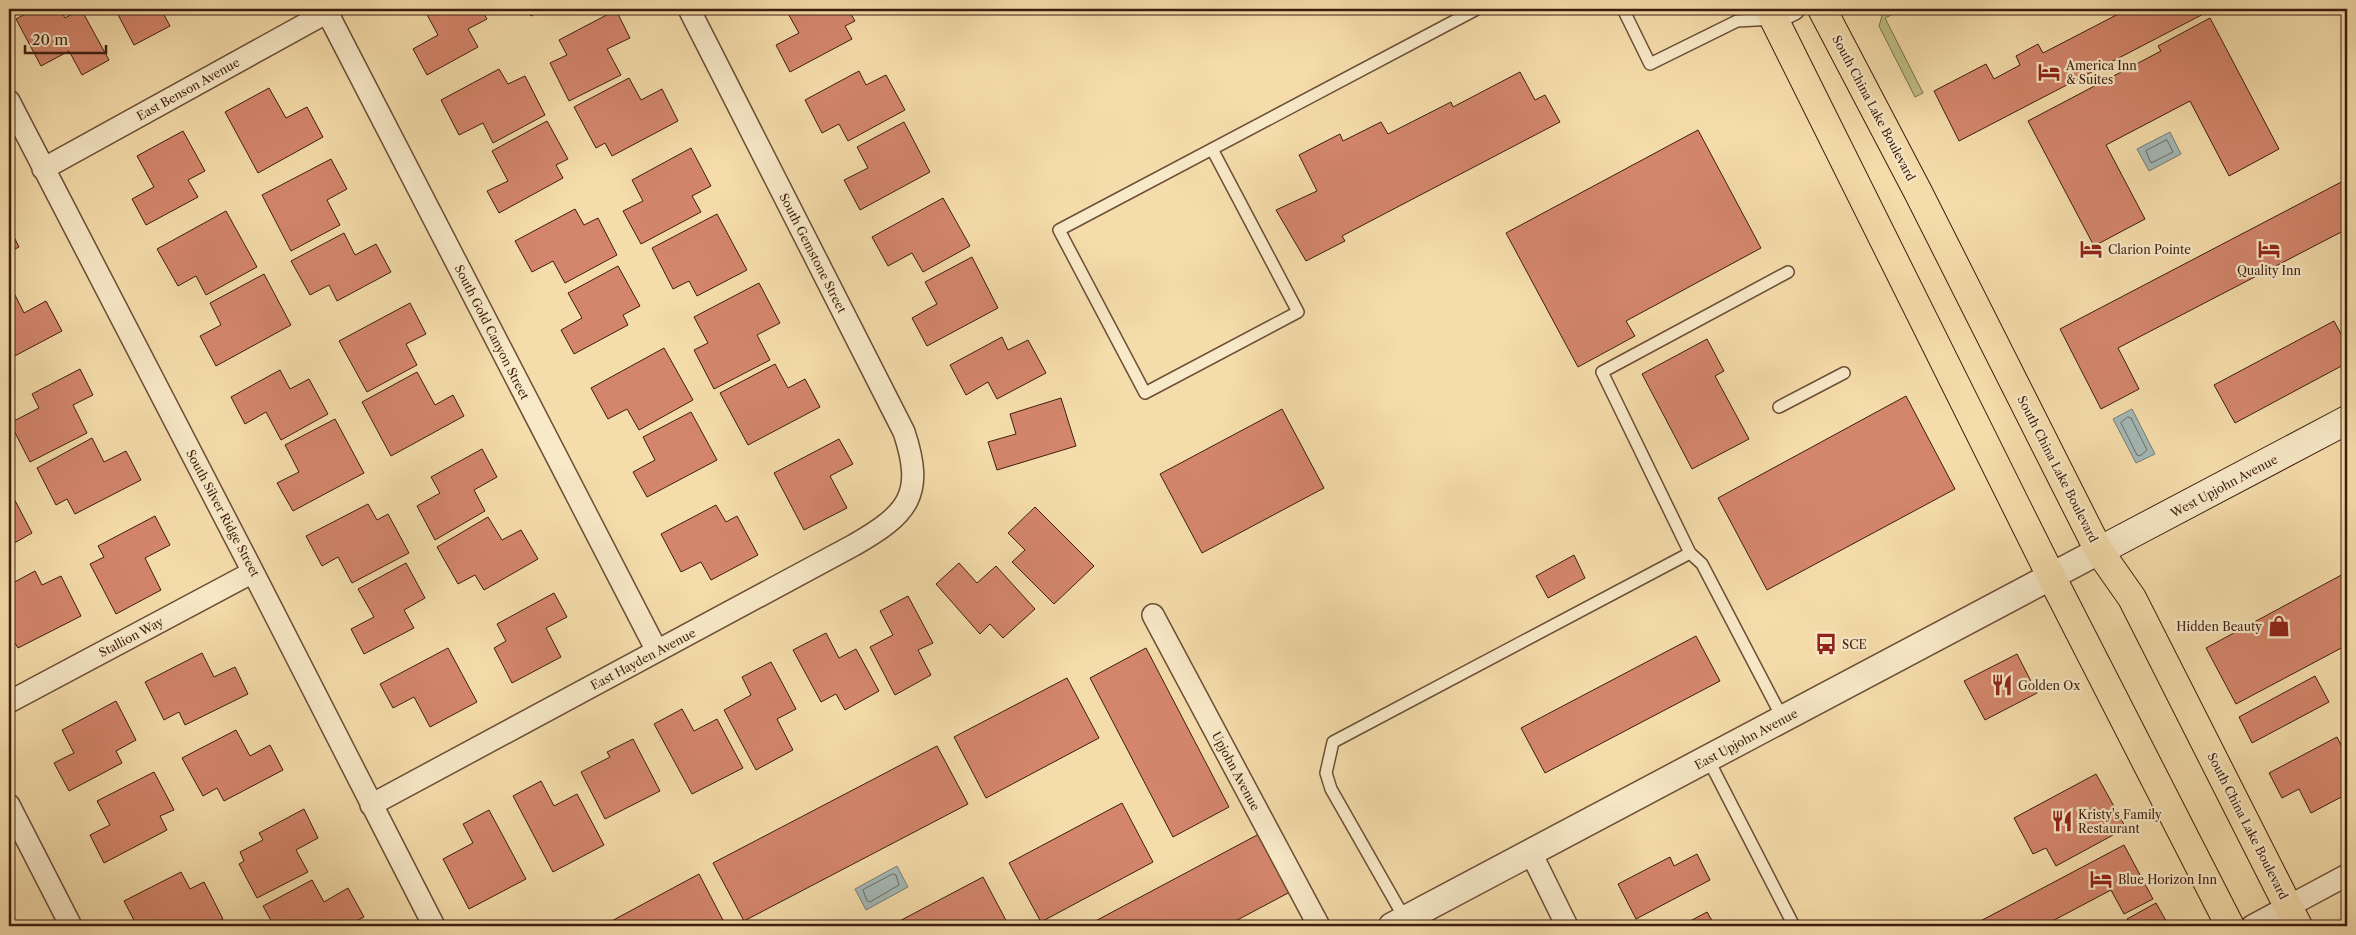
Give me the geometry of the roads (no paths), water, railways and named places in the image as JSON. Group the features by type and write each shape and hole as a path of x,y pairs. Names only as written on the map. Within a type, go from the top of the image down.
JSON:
{"main road":[{"name":"South China Lake Boulevard","path":"1822,9 1918,192 2100,550 2132,598 2293,916"},
{"path":"1779,12 2051,576 2230,926"},
{"name":"West Upjohn Avenue","path":"2100,550 2347,420"}],"street":[{"name":"South Gemstone Street","path":"690,9 904,432 911,454 911,490 908,503"},
{"name":"East Benson Avenue","path":"43,169 330,11"},
{"name":"South Gold Canyon Street","path":"330,11 657,651"},
{"name":"South Silver Ridge Street","path":"9,102 254,572 434,926"},
{"name":"East Hayden Avenue","path":"371,805 882,529 908,503"},
{"name":"East Upjohn Avenue","path":"1398,923 2100,550"},
{"name":"Stallion Way","path":"9,702 254,572"},
{"name":"Upjohn Avenue","path":"1153,615 1319,926"},
{"path":"9,805 71,926"},
{"path":"1531,853 1567,926"},
{"path":"2252,926 2293,916 2347,875"}],"lane":[{"path":"1212,149 1298,312 1145,393 1058,230 1477,9"},
{"path":"1623,9 1650,64 1736,22 1779,12"},
{"path":"1783,719 1707,572 1702,564 1690,553 1602,372 1788,272"},
{"path":"1779,407 1844,373"},
{"path":"1398,923 1331,790 1326,773 1333,742 1690,553"},
{"path":"1708,759 1794,926"}],"water":[{"path":"2170,132 2181,154 2149,171 2137,149"},
{"path":"2132,409 2155,454 2136,463 2113,419"},
{"path":"897,866 908,887 866,910 855,889"}],"place":[{"name":"America Inn & Suites","path":"2049,72"},
{"name":"Clarion Pointe","path":"2091,249"},
{"name":"Quality Inn","path":"2269,249"},
{"name":"Hidden Beauty","path":"2279,626"},
{"name":"SCE","path":"1826,644"},
{"name":"Golden Ox","path":"2002,685"},
{"name":"Kristy's Family Restaurant","path":"2062,821"},
{"name":"Blue Horizon Inn","path":"2101,879"}]}
